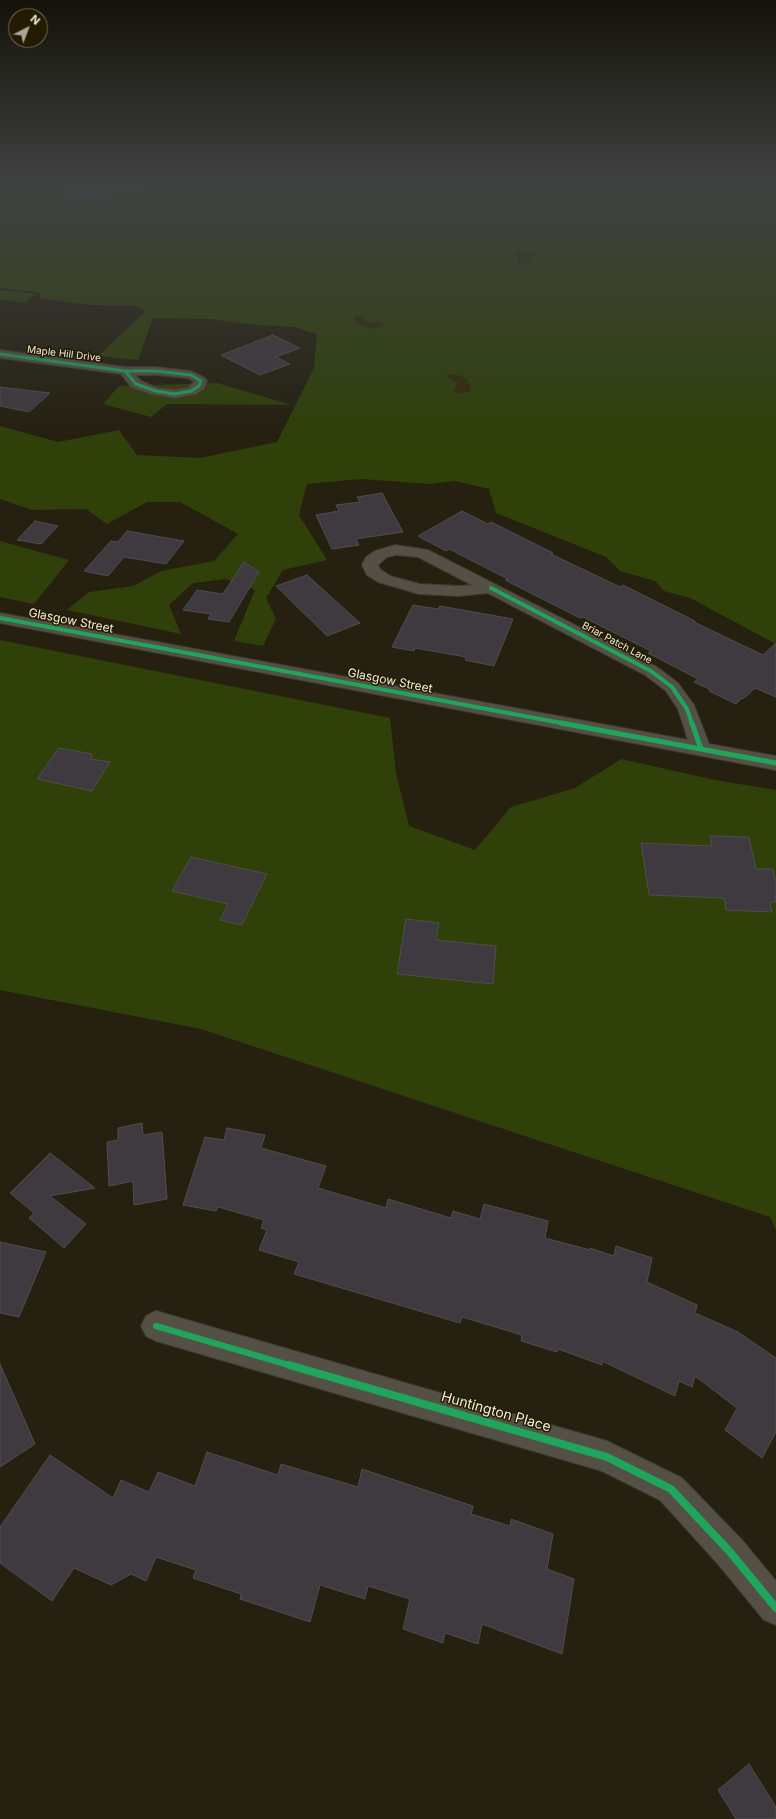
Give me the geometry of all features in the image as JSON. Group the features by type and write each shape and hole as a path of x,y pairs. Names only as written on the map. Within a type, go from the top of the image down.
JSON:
{"street":[{"name":"Maple Hill Drive","path":"0,354 125,371 156,371 191,375 201,381 199,386 190,391 174,394 156,391 136,384 125,371"},
{"name":"Briar Patch Lane","path":"491,588 459,591 419,589 384,579 373,572 370,566 372,560 381,554 395,550 406,550 422,553 491,588 651,671 672,687 687,709 701,749"},
{"name":"Glasgow Street","path":"0,618 776,763"},
{"name":"Huntington Place","path":"156,1326 607,1457 671,1489 730,1552 776,1608"}],"green space":[{"path":"0,269 776,269 776,644 690,598 664,591 655,581 620,571 606,557 496,513 489,489 455,481 430,484 361,479 307,484 299,515 327,560 283,570 266,598 276,619 263,646 234,641 255,590 226,579 193,583 169,605 181,634 67,610 89,592 133,586 161,571 214,561 238,534 180,502 147,502 107,524 86,509 32,510 0,499 0,426 58,442 119,430 137,455 200,458 277,442 314,368 317,334 294,327 257,325 210,319 153,318 138,360 98,356 146,311 134,306 90,305 40,298 41,293 0,288"},
{"path":"0,290 36,294 25,303 0,299"},
{"path":"217,383 292,405 167,404 151,417 103,404 119,386"},
{"path":"0,541 69,560 34,604 0,597"},
{"path":"0,640 390,718 396,773 409,826 475,850 511,807 575,788 621,759 715,780 776,790 776,1230 770,1217 201,1029 0,990"}],"sand":[{"path":"356,315 364,317 365,320 370,322 379,322 382,327 371,329 362,325 353,319"},
{"path":"454,374 466,378 471,387 469,392 460,394 453,391 457,387 455,384 458,383 451,380 447,375"}],"building":[{"path":"273,335 300,348 276,357 290,364 260,375 221,355"},
{"path":"0,387 50,393 29,412 0,406"},
{"path":"382,493 403,532 356,539 359,545 332,549 316,515 339,511 336,505 360,502 357,497"},
{"path":"462,511 488,524 491,522 553,553 551,554 620,587 623,585 695,621 694,622 763,655 776,643 776,697 755,688 736,704 694,682 698,679 648,653 651,651 583,617 580,618 505,580 508,579 449,549 446,551 418,536"},
{"path":"35,521 58,526 41,544 17,540"},
{"path":"127,531 184,541 166,564 124,557 108,576 84,571 111,541 118,542"},
{"path":"244,562 259,572 229,622 208,619 211,614 183,610 197,590 223,594"},
{"path":"307,575 360,623 327,636 276,586"},
{"path":"413,605 438,609 440,606 513,619 494,666 465,660 466,657 415,648 414,651 392,647"},
{"path":"59,748 92,754 91,759 110,762 92,791 37,779"},
{"path":"710,836 749,837 756,869 773,869 776,883 776,902 770,902 772,912 726,910 724,898 649,895 641,843 712,846"},
{"path":"191,857 267,874 242,925 220,920 228,904 172,891"},
{"path":"406,919 439,923 436,940 496,946 493,984 397,974"},
{"path":"142,1123 143,1135 162,1132 167,1199 134,1205 133,1181 109,1186 107,1142 118,1140 118,1128"},
{"path":"227,1128 265,1135 261,1148 326,1166 318,1188 386,1208 388,1199 451,1218 453,1211 480,1219 484,1204 548,1221 545,1238 590,1250 590,1248 614,1256 616,1246 652,1258 647,1282 697,1305 695,1313 738,1332 776,1358 776,1432 762,1458 725,1430 737,1408 695,1376 692,1387 679,1381 675,1396 602,1361 602,1365 558,1349 557,1352 521,1341 522,1335 462,1317 460,1323 294,1274 299,1262 259,1250 267,1230 261,1228 264,1220 218,1207 216,1211 183,1205 205,1137 224,1140"},
{"path":"50,1153 95,1188 50,1196 86,1224 64,1248 29,1218 34,1213 10,1193"},
{"path":"0,1242 46,1252 19,1317 0,1313"},
{"path":"0,1364 35,1444 0,1467"},
{"path":"207,1452 278,1475 281,1464 358,1487 362,1469 473,1506 471,1514 510,1526 511,1519 553,1534 547,1569 574,1579 562,1654 482,1624 478,1644 445,1633 443,1643 403,1629 410,1599 368,1586 365,1599 320,1585 310,1622 240,1599 241,1594 193,1578 196,1570 156,1557 146,1581 131,1574 111,1585 74,1568 52,1601 0,1563 0,1527 50,1455 113,1498 121,1480 149,1492 158,1472 195,1486"},
{"path":"749,1764 776,1807 776,1819 736,1819 718,1790"}],"cycle path":[{"path":"0,354 125,371 156,371 191,375 201,381 199,386 191,391 174,394 156,391 136,384 125,371"},
{"path":"491,588 651,671 672,687 687,709 701,749"},
{"path":"0,618 776,763"},
{"path":"156,1326 607,1457 671,1489 730,1552 776,1608"}]}
